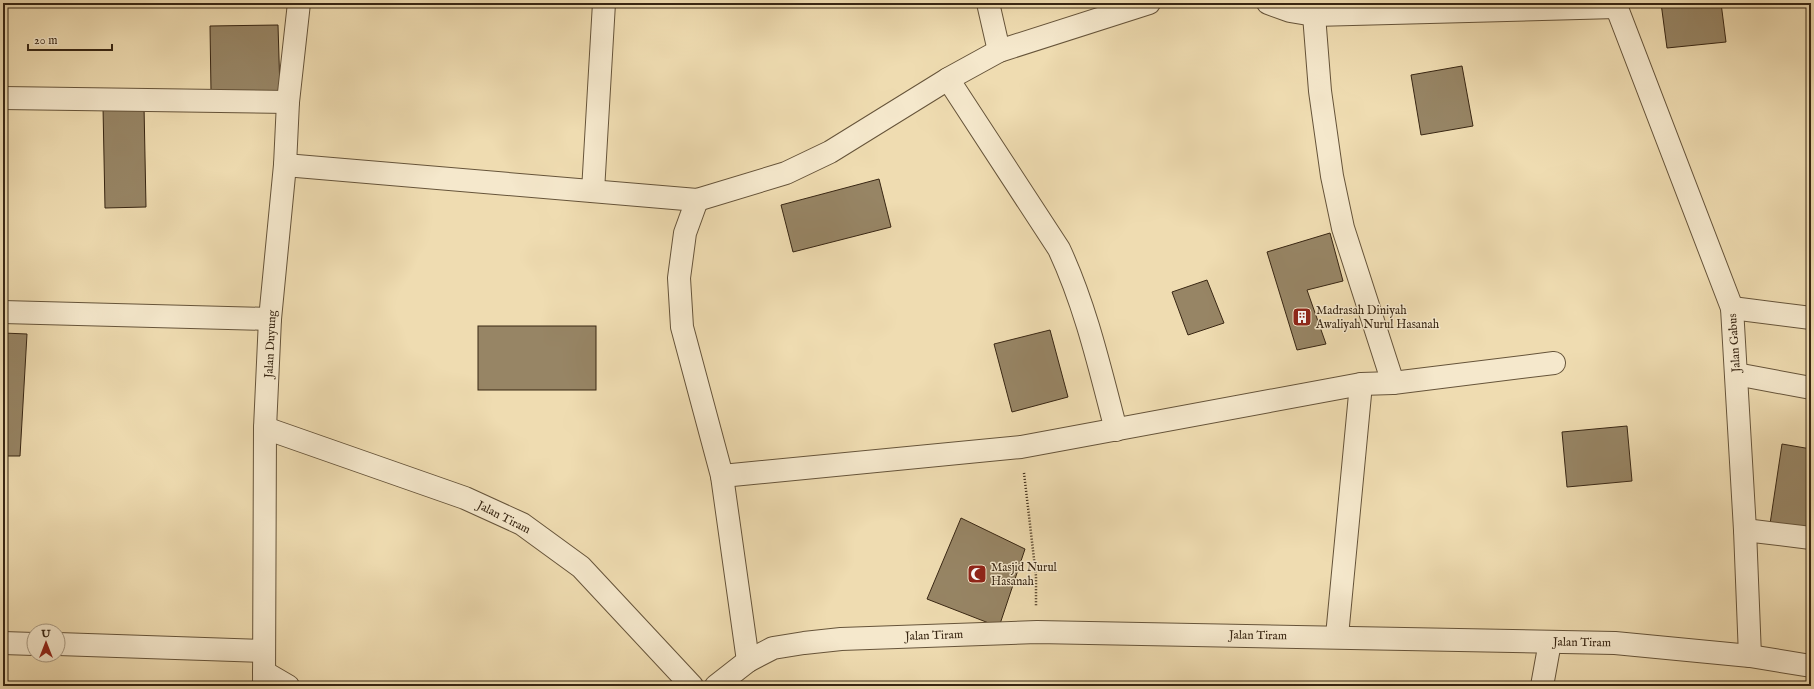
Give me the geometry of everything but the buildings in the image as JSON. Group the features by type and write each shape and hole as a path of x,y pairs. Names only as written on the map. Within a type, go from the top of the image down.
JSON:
{"street":[{"name":"Jalan Duyung","path":"264,679 265,428 270,319 284,165 288,102 299,3"},
{"path":"593,191 604,3"},
{"path":"988,3 999,51"},
{"path":"284,165 697,200 786,173 830,152 948,79 999,51 1149,3"},
{"path":"1268,3 1290,11 1314,16 1616,5"},
{"name":"Jalan Gabus","path":"1616,5 1732,308 1745,530 1750,656"},
{"path":"1314,16 1320,91 1332,176 1344,228 1393,383"},
{"path":"948,79 1059,249 1072,277 1083,307 1116,430"},
{"path":"3,98 288,102"},
{"path":"697,200 685,233 679,278 682,327 722,476 748,661"},
{"path":"1732,308 1811,318"},
{"path":"3,312 270,319"},
{"path":"722,476 1021,447 1361,384 1393,383 1554,363"},
{"path":"1736,374 1811,388"},
{"path":"1337,636 1361,384"},
{"name":"Jalan Tiram","path":"265,428 465,498 522,524 581,566 692,686"},
{"path":"1745,530 1811,538"},
{"name":"Jalan Tiram","path":"716,686 748,661 773,648 841,639 1037,632 1337,636 1615,643 1750,656 1811,666"},
{"path":"1542,686 1550,642"},
{"path":"3,643 26,644"},
{"path":"66,644 263,651"},
{"path":"264,679 288,686"}],"path":[{"path":"1021,447 1036,576 1037,632"}],"place":[{"name":"Madrasah Diniyah Awaliyah Nurul Hasanah","path":"1302,317"},
{"name":"Masjid Nurul Hasanah","path":"977,574"}]}
